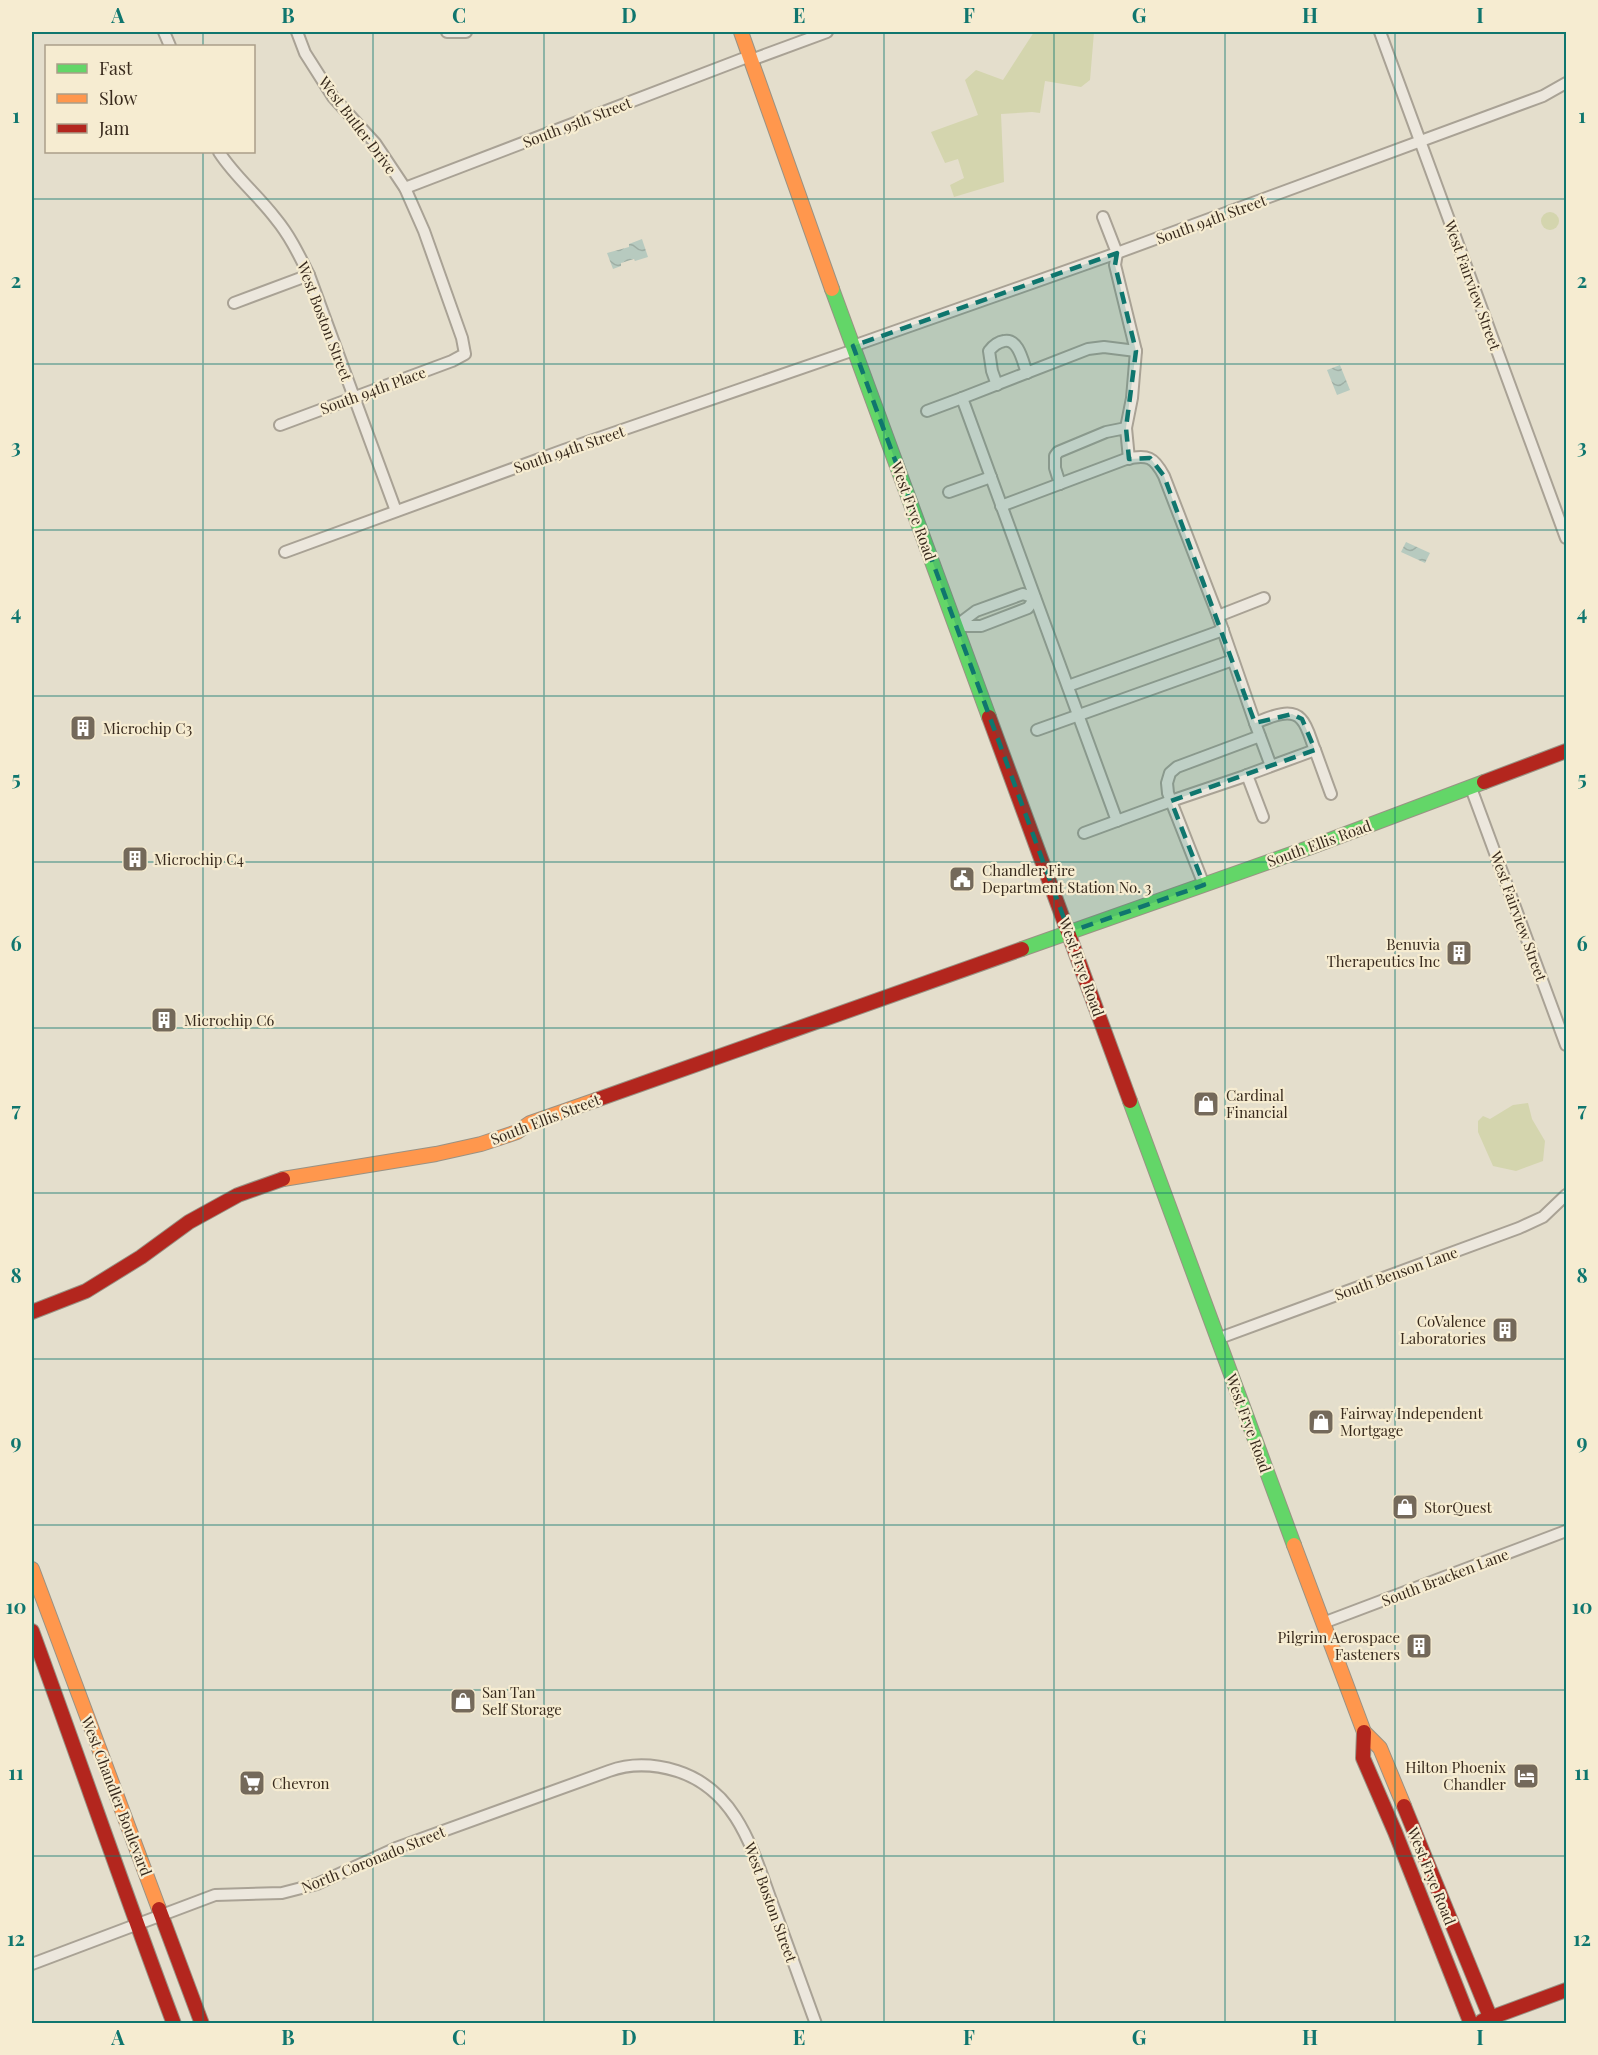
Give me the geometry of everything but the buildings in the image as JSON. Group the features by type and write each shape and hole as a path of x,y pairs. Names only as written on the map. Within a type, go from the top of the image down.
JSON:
{"street":[{"name":"West Butler Drive","path":"297,32 305,53 333,97 375,143 405,188 435,263 462,338 465,354"},
{"path":"447,32 466,32"},
{"name":"West Frye Road","path":"741,32 853,348 1364,1732 1363,1758 1471,2024"},
{"name":"South 95th Street","path":"405,188 750,58 827,32"},
{"name":"West Fairview Street","path":"1380,32 1566,538"},
{"name":"South 94th Street","path":"285,552 1117,253 1543,96 1566,83"},
{"name":"West Boston Street","path":"220,153 228,167 276,218 295,246 309,275 396,511"},
{"path":"1103,217 1117,253 1115,265 1136,351 1132,398 1126,428 1129,459"},
{"path":"234,303 309,275"},
{"path":"997,385 989,351 1002,341 1010,340 1016,345 1027,373"},
{"path":"927,411 1088,349 1104,347 1136,351"},
{"name":"South 94th Place","path":"280,425 442,365 465,354"},
{"path":"962,398 1117,821"},
{"path":"1060,484 1054,462 1058,453 1106,432 1126,428"},
{"path":"1001,506 1140,456 1149,458 1158,464 1218,616 1271,766"},
{"path":"949,492 991,477"},
{"path":"956,626 976,611 1023,594 1035,598"},
{"path":"956,626 981,626 1028,608 1035,598"},
{"path":"1218,616 1264,598"},
{"path":"1068,687 1223,630"},
{"path":"1037,730 1233,660"},
{"path":"1255,723 1275,716 1292,714 1302,719 1331,794"},
{"path":"1204,885 1168,793 1167,783 1170,773 1177,767 1260,736"},
{"path":"1084,833 1315,750"},
{"name":"South Ellis Road","path":"1069,932 1471,788 1566,751"},
{"path":"1248,775 1263,817"},
{"name":"West Fairview Street","path":"1471,788 1566,1045"},
{"name":"South Ellis Street","path":"32,1312 86,1291 141,1257 189,1222 257,1188 287,1178 436,1154 481,1144 518,1132 530,1123 1069,932"},
{"name":"South Benson Lane","path":"1217,1338 1519,1228 1543,1217 1566,1194"},
{"name":"South Bracken Lane","path":"1323,1623 1566,1531"},
{"name":"West Chandler Boulevard","path":"32,1569 202,2024"},
{"name":"West Chandler Boulevard","path":"32,1631 174,2024"},
{"path":"37,1645 47,1649 51,1654 70,1697 85,1712"},
{"name":"West Frye Road","path":"1364,1732 1380,1748 1492,2021"},
{"name":"North Coronado Street","path":"32,1964 215,1895 282,1893 317,1884 396,1848 619,1767 645,1765 669,1768 696,1778 712,1788"},
{"name":"West Boston Street","path":"712,1788 734,1812 749,1841 816,2024"},
{"path":"1424,1904 1441,1897"},
{"path":"1476,2024 1492,2021 1566,1990"}],"highlighted area":[{"path":"1117,253 1115,265 1136,351 1126,428 1129,459 1150,458 1164,476 1255,723 1292,714 1302,719 1315,750 1171,801 1204,885 1069,932 853,346"}],"green space":[{"path":"1034,32 1094,32 1090,80 1081,87 1045,81 1040,113 1001,114 1004,182 954,197 950,185 964,178 958,159 945,163 931,132 978,115 965,80 976,70 1003,80"},
{"path":"1550,212 1556,215 1559,221 1556,227 1550,230 1544,227 1541,221 1544,215"},
{"path":"1528,1103 1532,1119 1545,1141 1543,1161 1516,1171 1493,1166 1478,1132 1478,1121 1483,1116 1490,1119 1513,1105"}],"water":[{"path":"642,239 648,257 621,263 621,266 613,269 607,253 629,247 629,244"},
{"path":"1340,365 1350,390 1337,395 1327,370"},
{"path":"1406,542 1430,553 1425,563 1401,552"}],"traffic: fast":[{"path":"832,289 989,717"},
{"path":"1022,949 1311,847 1484,782"},
{"path":"1130,1101 1294,1545"}],"traffic: slow":[{"path":"741,32 832,289"},
{"path":"283,1179 436,1154 481,1144 517,1132 530,1123 596,1100"},
{"path":"1294,1545 1364,1732 1380,1748 1404,1806"},
{"path":"32,1569 159,1909"}],"traffic: jam":[{"path":"989,717 1130,1101"},
{"path":"1484,782 1566,751"},
{"path":"596,1100 1022,949"},
{"path":"32,1312 86,1291 141,1257 189,1222 238,1195 283,1179"},
{"path":"32,1631 174,2024"},
{"path":"1364,1732 1363,1758 1395,1832 1471,2024"},
{"path":"1404,1806 1493,2024"},
{"path":"159,1909 202,2024"},
{"path":"1482,2021 1566,1990"}],"place":[{"name":"Microchip C3","path":"83,728"},
{"name":"Microchip C4","path":"135,859"},
{"name":"Chandler Fire Department Station No. 3","path":"962,879"},
{"name":"Benuvia Therapeutics Inc","path":"1459,953"},
{"name":"Microchip C6","path":"164,1020"},
{"name":"Cardinal Financial","path":"1206,1104"},
{"name":"CoValence Laboratories","path":"1505,1330"},
{"name":"Fairway Independent Mortgage","path":"1321,1422"},
{"name":"StorQuest","path":"1405,1507"},
{"name":"Pilgrim Aerospace Fasteners","path":"1419,1646"},
{"name":"San Tan Self Storage","path":"463,1701"},
{"name":"Hilton Phoenix Chandler","path":"1526,1776"},
{"name":"Chevron","path":"252,1783"}]}
